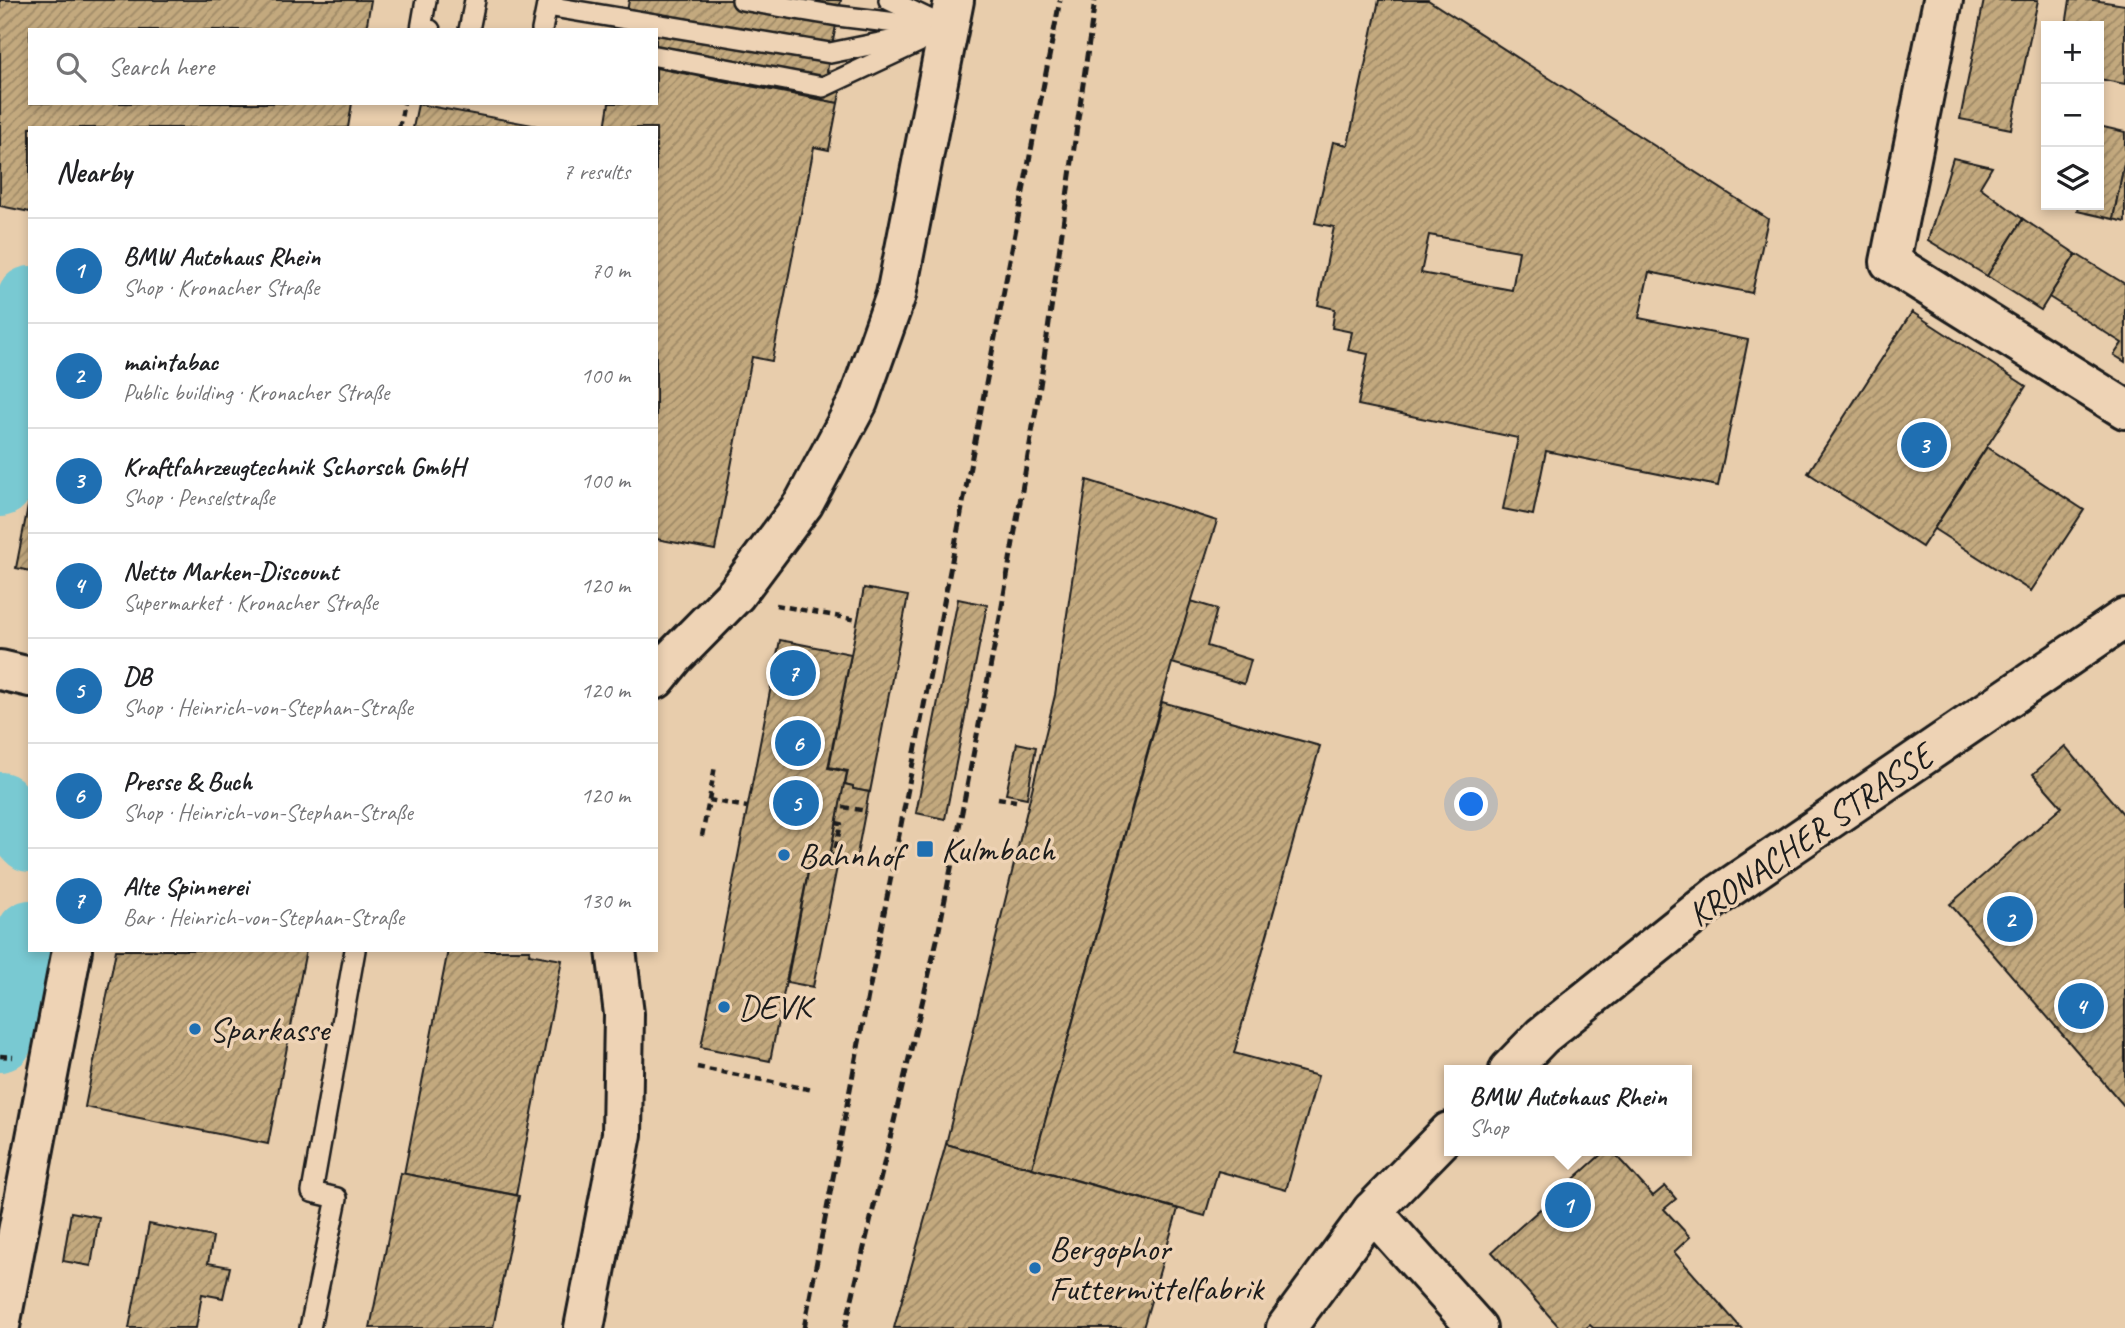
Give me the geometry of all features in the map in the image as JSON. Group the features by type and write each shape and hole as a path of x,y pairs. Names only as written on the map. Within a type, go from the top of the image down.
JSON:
{"street":[{"path":"1943,0 1890,262 2125,409"},
{"path":"658,677 736,594 804,503 858,402 896,295 951,14"},
{"name":"KRONACHER STRASSE","path":"1513,1065 1542,1036 1717,896 2125,618"},
{"path":"0,670 28,677"},
{"path":"0,1326 72,952"},
{"path":"584,1328 622,1134 624,1014 616,952"},
{"path":"1286,1328 1372,1211 1444,1137"},
{"path":"1372,1211 1478,1328"}],"lane":[{"path":"421,28 426,0"},
{"path":"469,28 475,0"},
{"path":"742,0 838,16 951,14"},
{"path":"889,0 951,14"},
{"path":"917,0 951,14"},
{"path":"542,28 547,3 830,53 951,14"},
{"path":"658,55 823,88 951,14"},
{"path":"310,1328 337,1198 312,1192 355,952"}],"path":[{"path":"399,126 404,105"},
{"path":"767,603 857,620"},
{"path":"702,836 715,766"},
{"path":"998,798 1016,801"},
{"path":"709,800 747,807"},
{"path":"843,807 867,811"},
{"path":"836,823 841,824 831,860 857,864"},
{"path":"697,1067 813,1090"}],"building":[{"path":"0,0 371,0 366,28 28,28 28,105 352,105 348,126 28,126 28,212 0,206"},
{"path":"629,0 841,0 827,71 844,75 838,103 658,68 658,28 624,28"},
{"path":"1379,0 1428,0 1768,219 1752,293 1649,272 1639,318 1748,340 1718,486 1546,451 1533,515 1503,509 1518,438 1358,405 1368,354 1348,350 1352,332 1332,328 1335,309 1318,305 1334,227 1315,223 1333,142 1348,145","holes":["1429,235 1519,251 1512,290 1421,273"]},
{"path":"1984,0 2038,0 2011,129 1960,119"},
{"path":"2070,0 2125,5 2125,84 2104,80 2104,21 2067,21"},
{"path":"658,68 838,103 829,150 814,147 772,361 752,357 715,550 658,539 658,126 605,126 609,105 658,105"},
{"path":"418,105 423,105 538,126 413,126"},
{"path":"2104,127 2125,132 2125,160 2113,219 2077,211 2104,210"},
{"path":"1953,158 1992,167 1980,187 2023,219 1987,276 1928,240"},
{"path":"2125,160 2125,222 2113,219"},
{"path":"2023,219 2076,254 2041,310 1987,276"},
{"path":"2076,254 2125,284 2125,362 2114,355 2122,343 2049,297"},
{"path":"1912,312 2026,386 1922,547 1808,473"},
{"path":"1987,447 2084,510 2031,591 1934,529"},
{"path":"1087,480 1217,521 1172,663 1032,1168 946,1144 1055,695"},
{"path":"28,506 28,571 16,568"},
{"path":"864,588 908,596 870,792 853,789 853,786 845,784 848,771 829,767"},
{"path":"958,599 987,605 945,819 916,813"},
{"path":"1191,601 1217,609 1207,646 1251,660 1244,684 1172,663"},
{"name":"Bahnhof","path":"780,640 851,654 828,768 847,772 828,866 810,862 770,1061 701,1047"},
{"path":"1162,702 1320,746 1234,1053 1318,1076 1286,1190 1218,1171 1205,1216 1032,1168"},
{"path":"1017,743 1036,747 1027,798 1006,794"},
{"path":"2065,746 2125,816 2125,1107 1950,904 2062,807 2033,774"},
{"path":"844,784 869,792 855,865 838,862 813,987 787,982 810,863 828,866"},
{"name":"Sparkasse","path":"116,952 306,952 268,1144 85,1107"},
{"path":"448,952 530,952 562,960 516,1195 404,1174"},
{"name":"Bergophor Futtermittelfabrik","path":"946,1144 1178,1209 1143,1328 894,1328"},
{"path":"1599,1156 1617,1156 1653,1196 1665,1186 1676,1199 1664,1209 1690,1237 1674,1252 1741,1328 1593,1328 1590,1325 1586,1328 1560,1328 1492,1252"},
{"path":"401,1173 519,1196 493,1328 370,1328"},
{"path":"71,1212 99,1217 91,1266 63,1261"},
{"path":"149,1224 213,1237 208,1263 230,1267 223,1298 202,1294 196,1328 129,1328"}],"waterway":[{"path":"0,484 28,311"},
{"path":"0,805 28,837"},
{"path":"0,1039 28,940"}],"railway":[{"path":"804,1328 1060,0"},
{"path":"845,1328 937,940 1001,612 1040,386 1095,0"}],"place":[{"name":"Kraftfahrzeugtechnik Schorsch GmbH","path":"1924,445"},
{"name":"Alte Spinnerei","path":"793,673"},
{"name":"Presse & Buch","path":"798,743"},
{"name":"DB","path":"796,803"},
{"name":"Kulmbach","path":"925,849"},
{"name":"Bahnhof","path":"784,855"},
{"name":"maintabac","path":"2010,919"},
{"name":"Netto Marken-Discount","path":"2081,1006"},
{"name":"DEVK","path":"724,1007"},
{"name":"Sparkasse","path":"195,1029"},
{"name":"BMW Autohaus Rhein","path":"1568,1205"},
{"name":"Bergophor Futtermittelfabrik","path":"1035,1268"}]}
